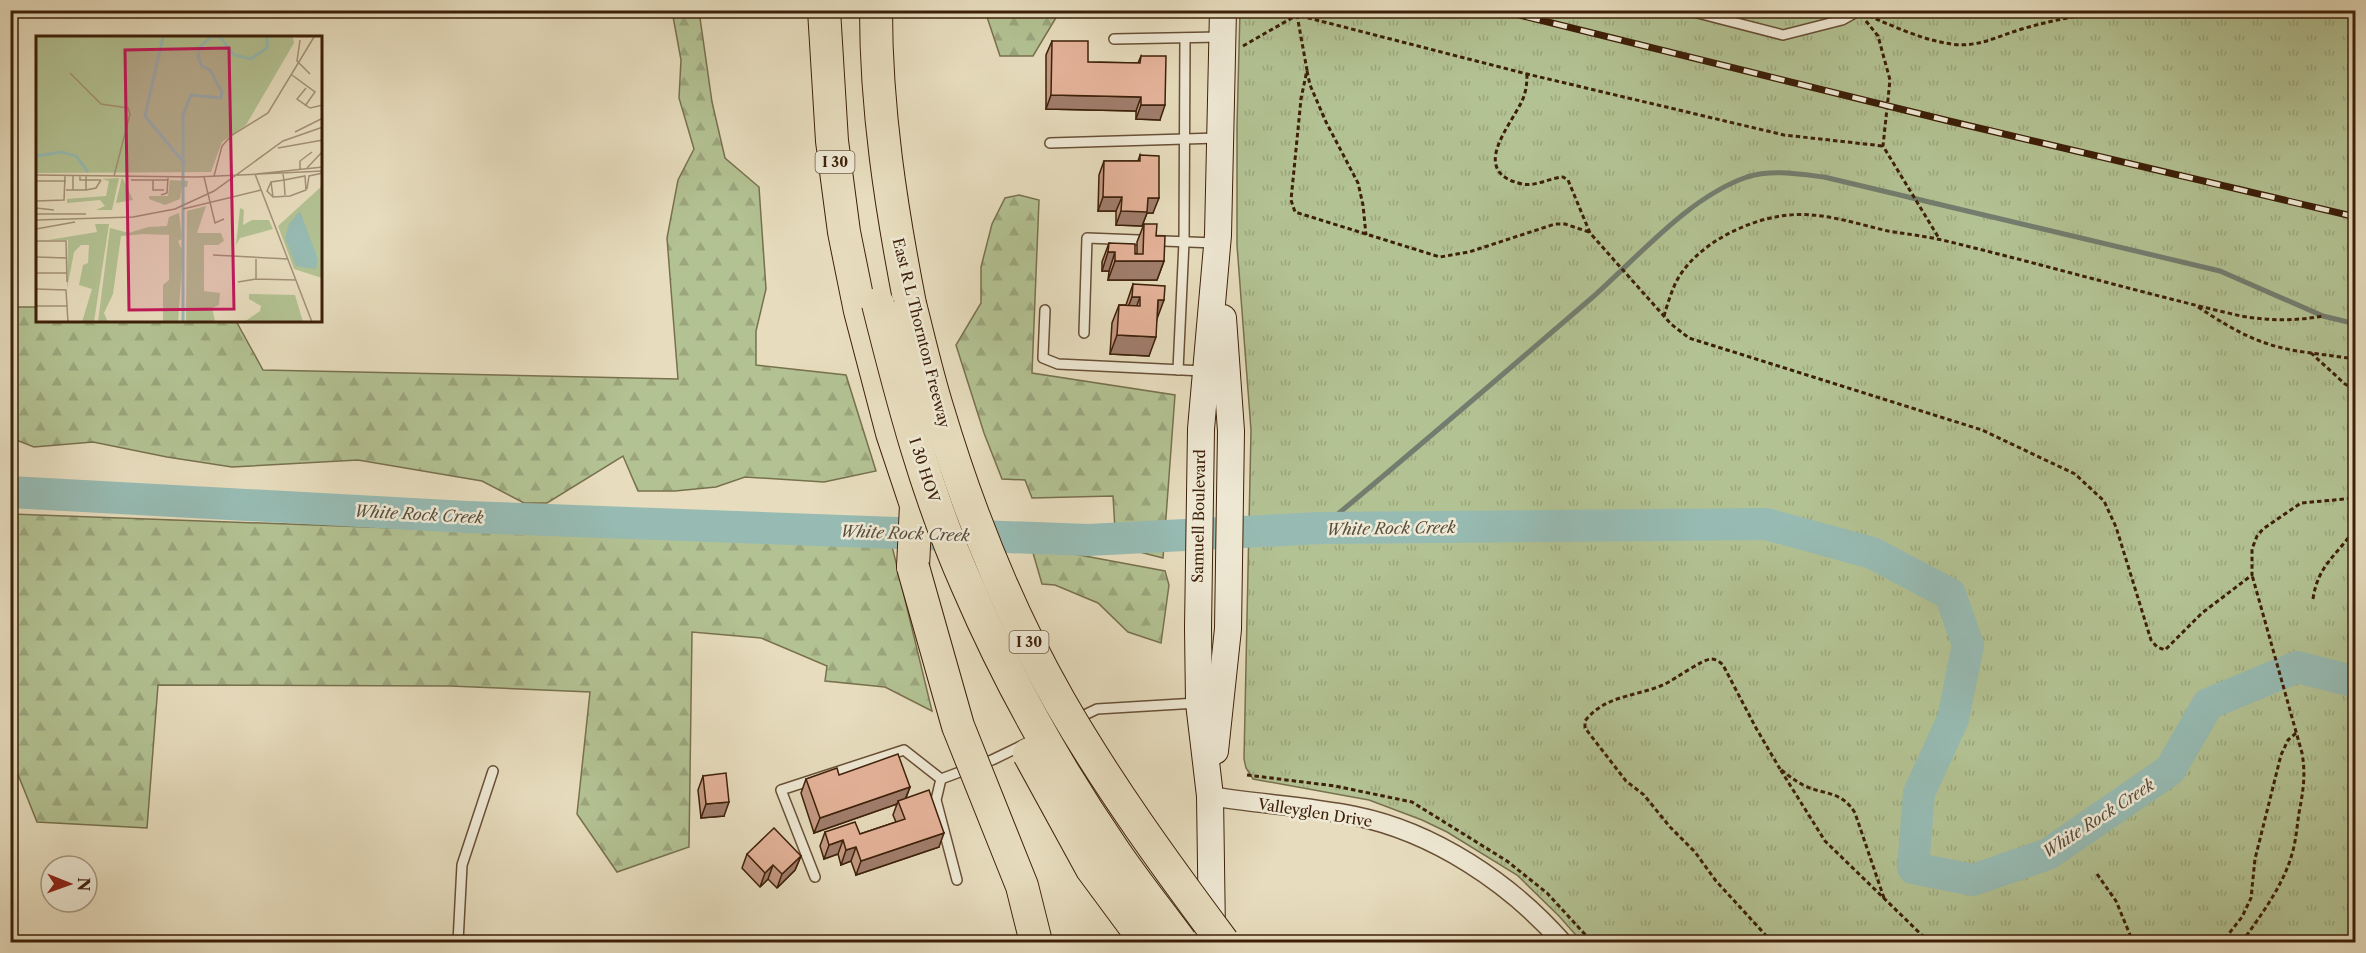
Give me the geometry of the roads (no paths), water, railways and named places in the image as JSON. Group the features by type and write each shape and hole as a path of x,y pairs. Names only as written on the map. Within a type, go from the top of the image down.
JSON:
{"highway":[{"name":"I 30","path":"824,10 832,141 844,232 869,308 892,433 916,505 983,663 1054,801 1092,868 1146,942"},
{"name":"I 30 HOV","path":"845,10 853,141 864,236 869,308 935,505 966,585 1035,724 1073,789 1114,852 1181,942"},
{"name":"East R L Thornton Freeway","path":"876,10 882,136 895,228 910,304 937,409 967,497 1027,638 1059,700 1141,832 1223,942"},
{"path":"916,505 913,567 942,675 976,775 1022,886 1036,942"}],"main road":[{"name":"Samuell Boulevard","path":"1212,942 1210,796 1199,703 1198,628 1201,429 1218,239 1223,10"},
{"name":"Samuell Boulevard","path":"1210,796 1228,629 1231,431 1218,239"}],"street":[{"name":"Valleyglen Drive","path":"1210,796 1356,816 1396,827 1438,846 1474,867 1530,911 1562,942"}],"lane":[{"path":"1686,10 1783,35 1814,29 1860,11"},
{"path":"1114,39 1185,38 1222,47"},
{"path":"1178,370 1184,242 1185,38"},
{"path":"1050,143 1220,138"},
{"path":"1084,333 1087,238 1184,242 1218,239"},
{"path":"1045,310 1043,358 1058,364 1206,371"},
{"path":"940,779 992,760 1097,709 1199,703"},
{"path":"815,877 781,790 904,750 940,779"},
{"path":"458,942 462,865 493,771"},
{"path":"940,779 936,800 957,880"}],"waterway":[{"path":"1321,528 1594,296 1685,213 1726,186 1747,177 1766,173 1824,177 2220,271 2323,316 2356,324"},
{"name":"White Rock Creek","path":"10,492 467,517 1088,540 1321,528 1766,524 1872,553 1950,594 1968,645 1953,719 1919,793 1913,868 1973,880 2048,854 2170,770 2208,704 2297,667 2356,682"}],"railway":[{"path":"1499,10 1949,121 2356,217"}]}
